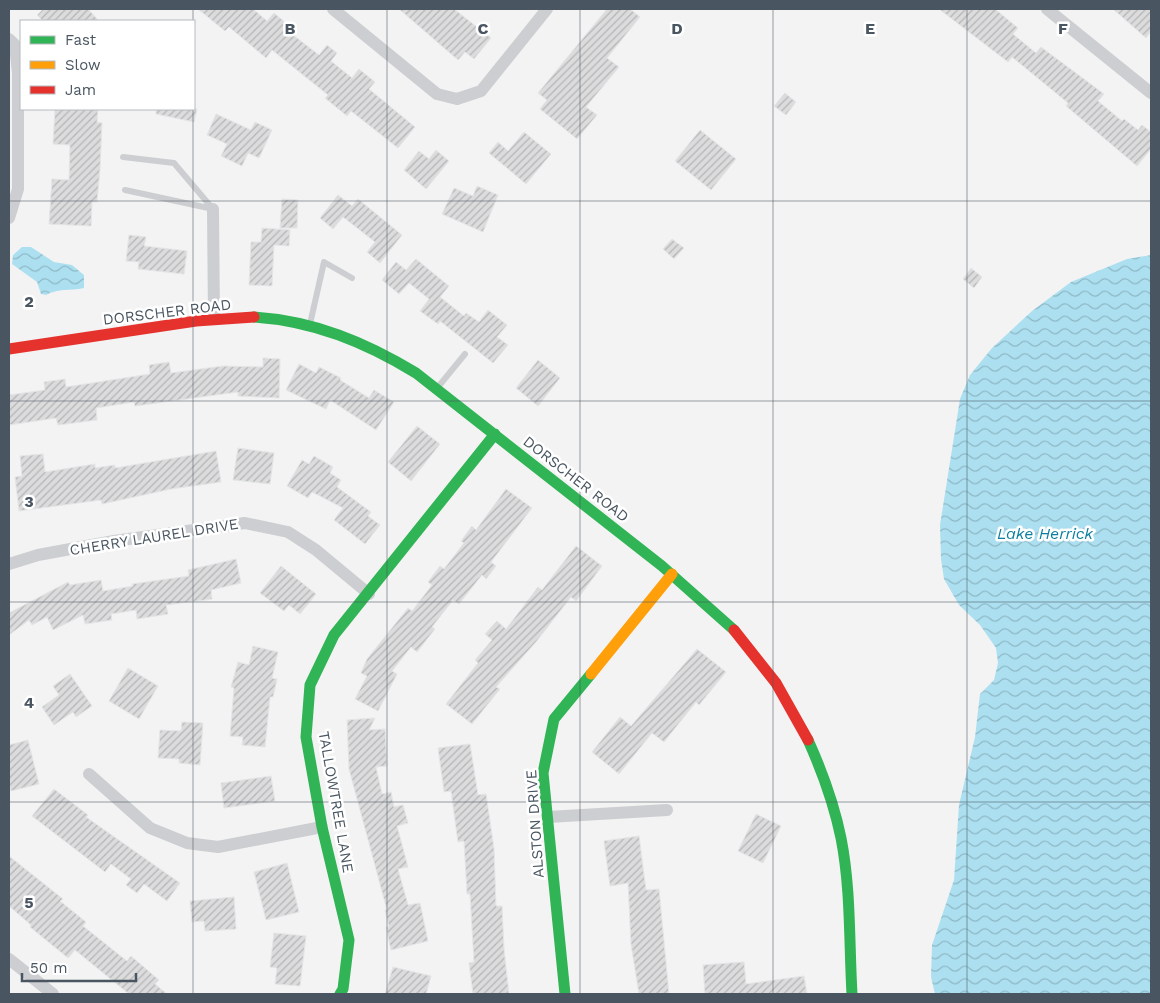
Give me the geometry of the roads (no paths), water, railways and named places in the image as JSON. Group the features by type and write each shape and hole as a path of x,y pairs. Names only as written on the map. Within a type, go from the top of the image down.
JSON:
{"street":[{"path":"333,9 437,94 457,99 481,91 547,9"},
{"path":"1047,9 1151,93"},
{"path":"9,39 15,45 18,92 18,189 9,218"},
{"path":"213,209 214,319"},
{"name":"DORSCHER ROAD","path":"9,348 214,319 257,318 310,325 351,338 383,352 408,366 437,388 672,574 721,616 746,644 790,704 821,769 836,816 849,885 852,994"},
{"name":"TALLOWTREE LANE","path":"340,994 343,988 348,940 322,827 306,737 310,685 334,635 369,594 495,434"},
{"name":"CHERRY LAUREL DRIVE","path":"9,564 38,555 105,543 246,523 288,532 316,550 369,594"},
{"name":"ALSTON DRIVE","path":"565,994 543,773 554,719 672,574"},
{"path":"89,774 150,828 187,843 218,847 322,827"},
{"path":"548,817 667,810"},
{"path":"9,959 52,994"}],"lane":[{"path":"123,156 174,163 213,209"},
{"path":"125,190 213,209"},
{"path":"310,325 324,262 352,278"},
{"path":"437,388 465,354"}],"water":[{"path":"22,247 31,247 54,262 72,265 84,275 84,288 60,290 46,295 41,294 37,282 12,264 13,255"},
{"name":"Lake Herrick","path":"1151,255 1151,994 935,994 931,977 932,945 954,880 959,805 975,737 980,694 994,680 998,663 996,648 980,625 959,605 944,579 941,559 940,525 960,399 970,375 992,348 1032,311 1071,282 1127,259"}]}
